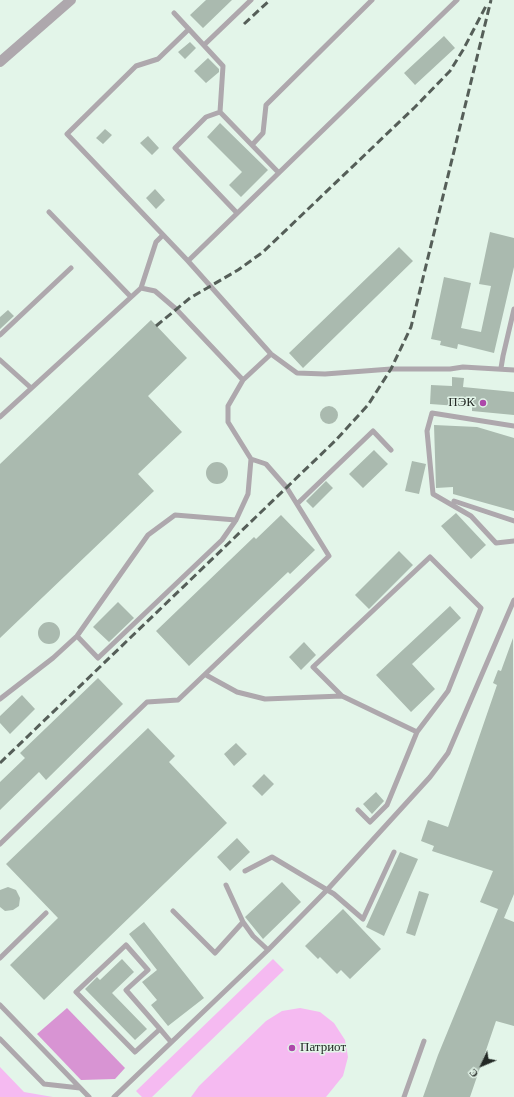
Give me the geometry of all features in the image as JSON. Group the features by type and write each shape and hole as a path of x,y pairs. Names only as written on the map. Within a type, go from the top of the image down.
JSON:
{"street":[{"path":"0,62 71,0"}],"lane":[{"path":"204,45 251,0"},
{"path":"252,145 263,133 266,105 372,0"},
{"path":"188,261 278,172 457,0"},
{"path":"174,13 223,66 220,112 278,172"},
{"path":"189,29 158,59 136,66 67,134 188,261 271,354 297,373 325,374 391,369 501,368 514,370"},
{"path":"220,112 206,118 175,148 237,213"},
{"path":"49,212 131,297"},
{"path":"0,417 141,288 156,242 163,235"},
{"path":"0,335 71,268"},
{"path":"141,288 155,291 176,309 243,380"},
{"path":"501,368 502,356 514,309"},
{"path":"77,636 98,658 222,540 236,520 248,494 251,459 228,422 228,406 243,380 271,354"},
{"path":"0,360 30,388"},
{"path":"514,426 432,412 427,431 433,494 471,516 496,543 514,541"},
{"path":"297,504 372,431 391,450"},
{"path":"0,844 147,702 178,700 329,556 287,488 266,464 251,459"},
{"path":"454,501 514,521"},
{"path":"0,699 53,658 77,636 148,535 174,515 236,520"},
{"path":"358,810 370,822 387,805 416,732 448,691 481,608 430,557 313,667 342,696 416,732"},
{"path":"114,1097 268,950 327,890 430,777 448,752 514,600"},
{"path":"206,674 237,692 265,699 342,696"},
{"path":"245,871 272,857 327,890 364,919 394,852"},
{"path":"226,885 243,922 253,936 268,950"},
{"path":"173,911 215,953 243,922"},
{"path":"0,958 46,913"},
{"path":"160,1029 135,1052 76,992 126,945 148,970 126,990 160,1029 171,1042"},
{"path":"0,1005 88,1097"},
{"path":"0,1039 44,1084 80,1088"},
{"path":"404,1097 424,1041"}],"shaded area":[{"path":"273,959 284,970 152,1097 142,1097 136,1091"},
{"path":"67,1008 125,1068 115,1079 81,1080 37,1034"},
{"name":"Патриот","path":"300,1008 320,1012 334,1023 345,1040 348,1057 343,1076 326,1097 191,1097 199,1086 266,1021 282,1011"},
{"path":"0,1067 24,1092 53,1097 0,1097"}],"building":[{"path":"206,0 232,0 203,28 190,15"},
{"path":"444,36 455,48 415,85 404,73"},
{"path":"190,42 196,48 185,59 178,52"},
{"path":"208,58 219,69 219,72 206,83 194,71"},
{"path":"220,123 268,170 241,197 229,185 242,172 207,137"},
{"path":"105,129 112,135 103,144 96,138"},
{"path":"148,136 159,148 152,155 140,143"},
{"path":"155,189 165,200 156,209 146,198"},
{"path":"490,232 514,238 514,267 494,353 458,344 457,349 440,345 441,341 431,339 444,277 471,283 461,328 481,332 491,286 479,284"},
{"path":"399,247 413,261 303,368 289,353"},
{"path":"8,310 14,316 0,329 0,317"},
{"path":"151,320 187,358 148,396 182,432 138,474 154,491 0,638 0,464"},
{"path":"452,377 464,378 463,387 514,392 514,415 472,411 472,407 430,404 431,385 452,386"},
{"path":"329,406 335,409 338,415 335,421 329,424 323,421 320,415 323,409"},
{"path":"434,425 477,427 514,438 514,511 453,494 453,487 436,488"},
{"path":"374,450 388,464 363,488 349,474"},
{"path":"412,461 426,464 419,494 405,491"},
{"path":"213,462 221,462 228,469 228,477 221,484 213,484 206,477 206,469"},
{"path":"326,481 333,488 313,508 306,501"},
{"path":"456,513 486,545 471,559 441,526"},
{"path":"281,515 315,550 290,574 288,572 189,666 156,631 254,537 256,539"},
{"path":"399,551 413,565 369,609 355,595"},
{"path":"118,602 134,618 109,642 93,627"},
{"path":"450,606 461,618 412,664 435,689 411,712 376,675"},
{"path":"45,622 53,622 60,629 60,637 53,644 45,644 38,637 38,629"},
{"path":"513,638 514,894 504,918 514,922 514,1026 496,1021 470,1097 423,1097 438,1055 498,909 480,902 493,871 432,851 434,846 421,841 428,820 448,827 497,685 493,683 498,670 501,671"},
{"path":"304,642 316,655 301,670 289,657"},
{"path":"98,678 123,704 46,780 39,772 0,810 0,782 25,758 20,753"},
{"path":"22,695 35,709 10,734 0,723 0,716"},
{"path":"148,728 175,756 169,762 227,823 44,1000 10,965 58,918 6,864"},
{"path":"236,743 247,754 234,766 224,754"},
{"path":"264,774 274,784 262,796 252,786"},
{"path":"376,792 384,801 372,814 363,804"},
{"path":"237,838 250,852 230,871 217,857"},
{"path":"400,852 418,859 384,936 366,927"},
{"path":"282,882 301,902 263,939 245,917"},
{"path":"8,887 16,890 20,898 19,906 13,910 5,911 0,907 0,890"},
{"path":"419,891 429,894 415,936 406,933"},
{"path":"343,909 381,949 350,979 341,970 337,974 320,957 318,959 305,946"},
{"path":"144,922 204,998 168,1026 151,1005 157,1000 142,982 157,970 129,934"},
{"path":"122,959 134,972 112,993 147,1029 135,1040 85,989 97,977 100,980"}],"railway":[{"path":"244,24 270,0"},
{"path":"0,763 336,440 368,405 391,369 411,327 491,0"},
{"path":"156,326 190,298 238,270 263,252 415,107 450,71 486,6"}],"place":[{"name":"ПЭК","path":"483,403"},
{"name":"Патриот","path":"292,1048"}]}
